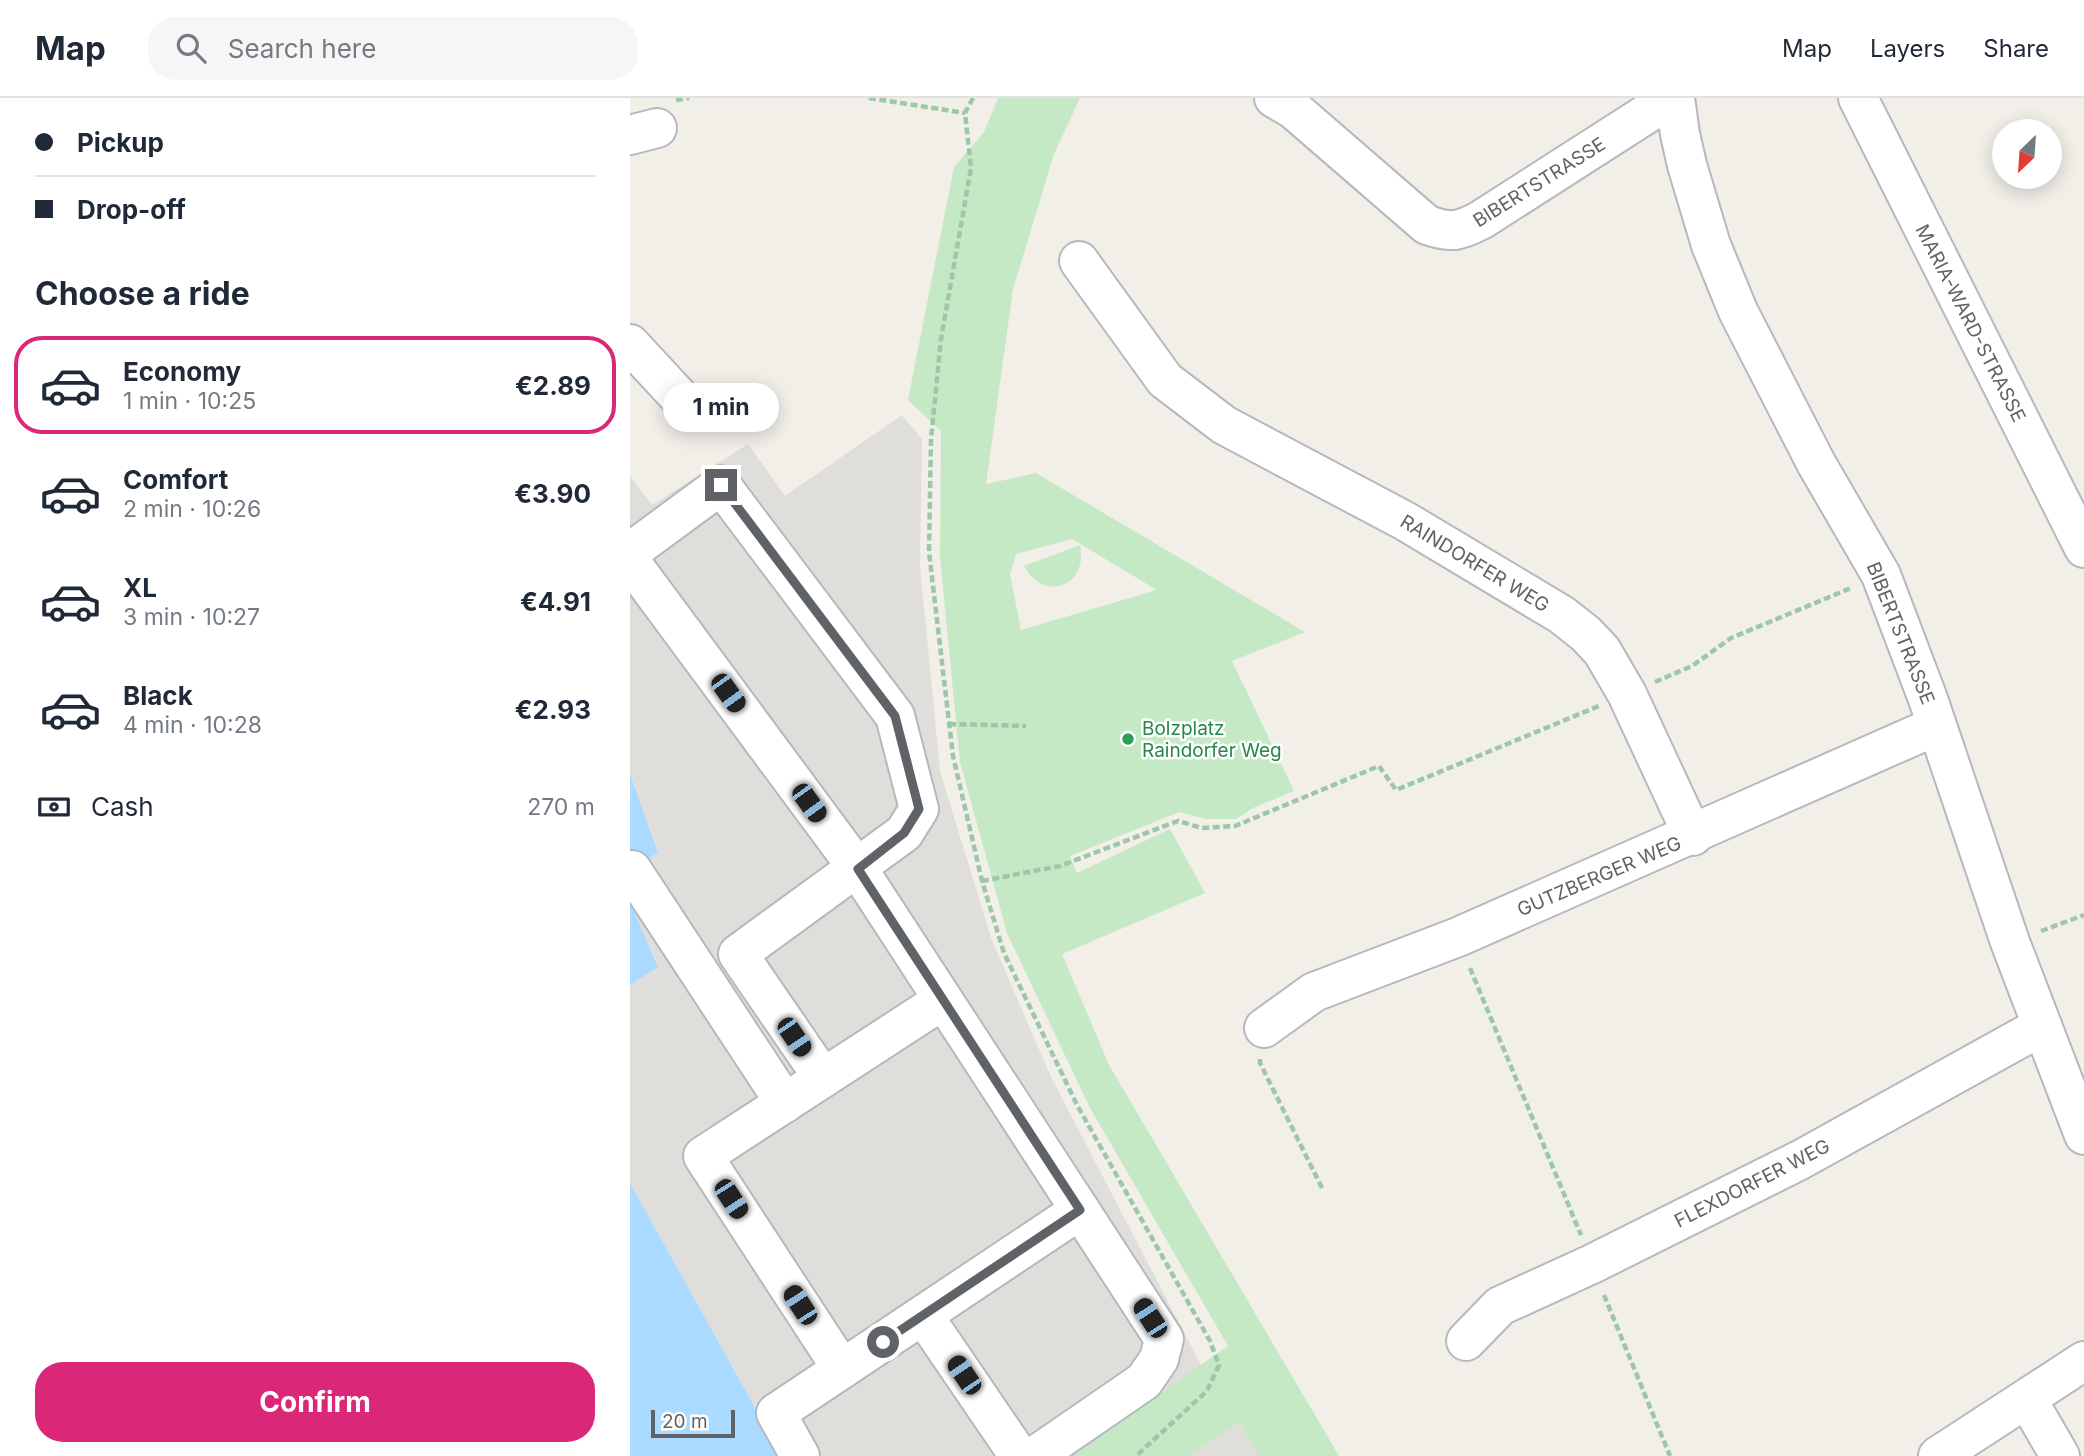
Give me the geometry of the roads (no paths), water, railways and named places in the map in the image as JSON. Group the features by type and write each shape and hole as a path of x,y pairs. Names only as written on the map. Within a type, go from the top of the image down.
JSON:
{"street":[{"name":"BIBERTSTRASSE","path":"1274,98 1293,109 1427,225 1447,232 1462,229 1481,220 1651,111 1675,102 1687,165 1711,245 1738,311 1816,463 1881,575 1928,699 2010,942 2084,1135"},
{"name":"MARIA-WARD-STRASSE","path":"1858,98 2084,548"},
{"name":"RAINDORFER WEG","path":"1079,261 1165,380 1224,425 1405,521 1562,615 1586,634 1602,651 1627,694 1693,836"},
{"path":"630,344 679,397"},
{"path":"630,551 721,485 895,716 919,809 904,833 738,954 823,1078"},
{"path":"630,561 858,869 1164,1339 1159,1359 1144,1381 1035,1456"},
{"name":"GUTZBERGER WEG","path":"1264,1028 1314,992 1458,937 1693,836 1936,726"},
{"path":"632,870 785,1102"},
{"path":"842,1369 703,1156 943,1000"},
{"name":"FLEXDORFER WEG","path":"1466,1340 1500,1306 1592,1264 1800,1160 2042,1026"},
{"path":"800,1456 776,1413 1080,1210"},
{"path":"923,1315 1018,1456"},
{"path":"1938,1456 2084,1361"},
{"path":"2027,1399 2060,1456"}],"water":[{"path":"630,774 658,852 630,872"},
{"path":"630,902 658,967 630,985"},
{"path":"630,1183 782,1456 630,1456"}],"place":[{"name":"Bolzplatz Raindorfer Weg","path":"1128,739"}]}
